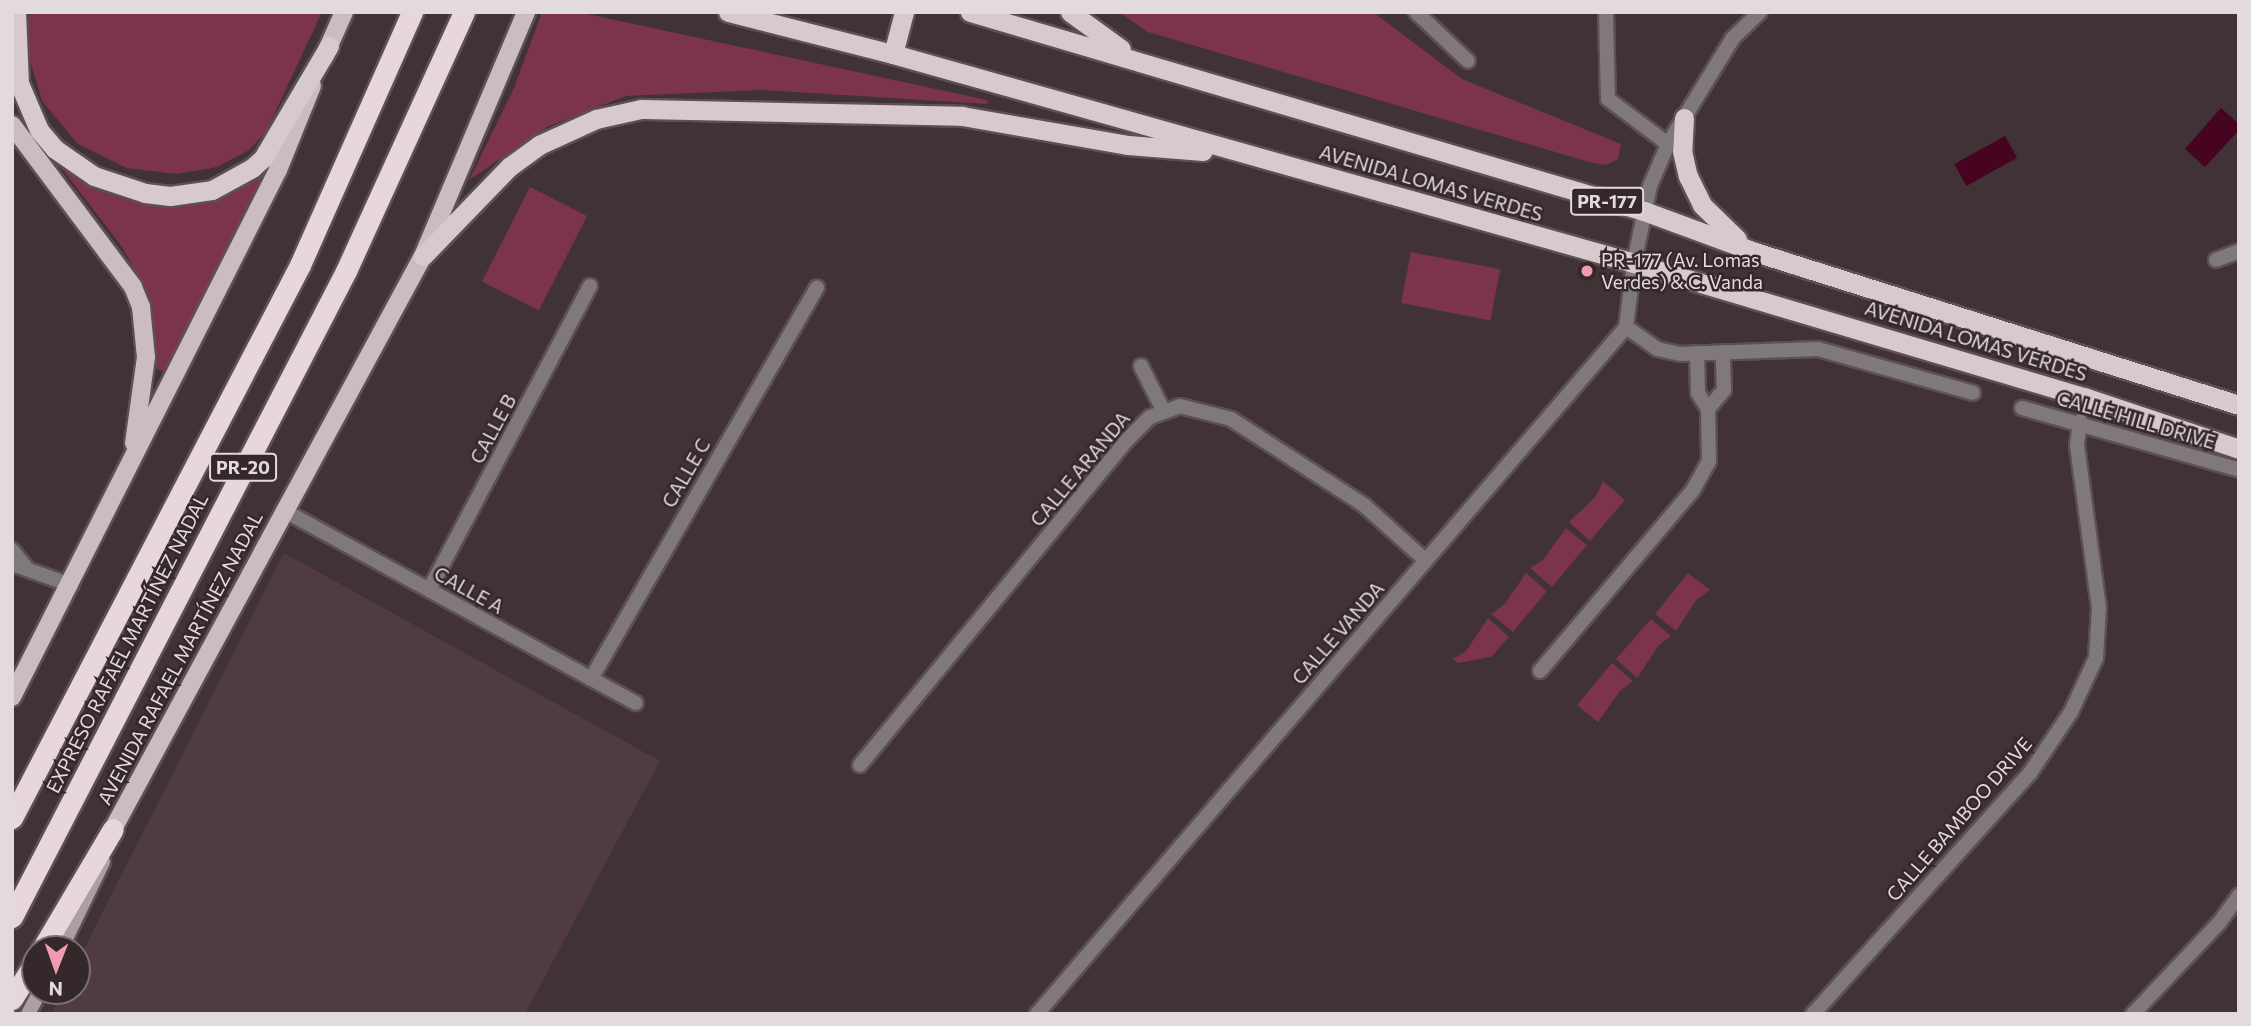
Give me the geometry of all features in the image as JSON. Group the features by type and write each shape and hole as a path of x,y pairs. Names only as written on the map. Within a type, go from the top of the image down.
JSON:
{"highway":[{"path":"16,12 19,83 39,130 55,149 94,176 157,195 212,190 252,168 263,158 329,46"},
{"name":"EXPRESO RAFAEL MARTÍNEZ NADAL","path":"12,818 300,265 412,12"},
{"name":"EXPRESO RAFAEL MARTÍNEZ NADAL","path":"12,917 346,271 464,12"},
{"name":"AVENIDA LOMAS VERDES","path":"728,12 894,54 1634,263 2084,397 2239,449"},
{"path":"894,54 904,12"},
{"name":"AVENIDA LOMAS VERDES","path":"970,12 1644,211 1755,251 2239,405"},
{"path":"1070,12 1104,39 1156,67"},
{"path":"423,256 509,167 539,145 596,119 641,109 962,116 1128,145 1244,154"},
{"path":"1684,118 1682,151 1702,205 1721,228 1755,251"},
{"path":"50,935 113,829"}],"main road":[{"path":"12,697 71,585 278,170 344,12"},
{"name":"AVENIDA RAFAEL MARTÍNEZ NADAL","path":"68,935 102,866 113,829 283,510 423,256 526,12"},
{"path":"12,125 111,253 141,307 146,357 132,460"}],"street":[{"path":"1416,12 1468,61"},
{"path":"1606,12 1604,82 1608,99 1668,144"},
{"path":"1760,12 1733,38 1668,144 1644,211 1626,327 1657,349 1697,353 1818,349 1973,393"},
{"path":"2216,260 2239,251"},
{"name":"CALLE B","path":"429,590 590,286"},
{"name":"CALLE C","path":"591,678 817,288"},
{"name":"CALLE VANDA","path":"1037,1014 1626,327"},
{"path":"1708,409 1724,390 1723,352"},
{"path":"1540,671 1693,490 1709,461 1708,409 1698,393 1697,353"},
{"path":"1140,366 1164,412 1180,406 1231,419 1364,505 1425,561"},
{"name":"CALLE HILL DRIVE","path":"2022,408 2081,421 2239,470"},
{"name":"CALLE ARANDA","path":"860,765 1125,442 1150,417 1164,412"},
{"name":"CALLE BAMBOO DRIVE","path":"1812,1014 2030,773 2071,712 2096,658 2098,596 2077,445 2081,421"},
{"name":"CALLE A","path":"283,510 636,703"},
{"path":"12,550 19,565 71,585"},
{"path":"2133,1014 2219,923 2239,895"}],"shaded area":[{"path":"29,12 322,12 266,132 249,150 217,167 176,174 127,168 78,144 42,101 29,57"},
{"path":"542,12 578,12 987,100 988,104 760,90 626,96 549,126 469,180 514,88"},
{"path":"1119,12 1373,12 1462,79 1621,144 1618,159 1606,165 1589,162 1148,32"},
{"path":"2221,108 2239,124 2239,130 2205,167 2185,149"},
{"path":"2005,136 2017,158 1966,186 1954,164"},
{"path":"60,166 100,189 151,203 175,204 199,202 223,193 264,167 265,175 165,372 155,368 150,297 122,247"},
{"path":"530,187 587,216 539,311 482,281"},
{"path":"1411,252 1500,269 1490,320 1401,303"},
{"path":"1603,481 1625,500 1590,541 1569,522 1596,496"},
{"path":"1566,528 1587,545 1552,587 1530,568 1543,560"},
{"path":"284,553 660,761 525,1014 51,1014 56,1005 91,1005 91,935"},
{"path":"1526,573 1547,591 1513,632 1491,614 1504,605"},
{"path":"1688,573 1710,590 1697,599 1676,631 1655,614"},
{"path":"1488,618 1509,637 1491,657 1458,663 1453,659 1466,651"},
{"path":"1651,619 1671,636 1659,645 1637,678 1616,659"},
{"path":"1612,663 1633,681 1620,691 1598,722 1577,705"}],"place":[{"name":"PR-177 (Av. Lomas Verdes) & C. Vanda","path":"1587,271"}]}
